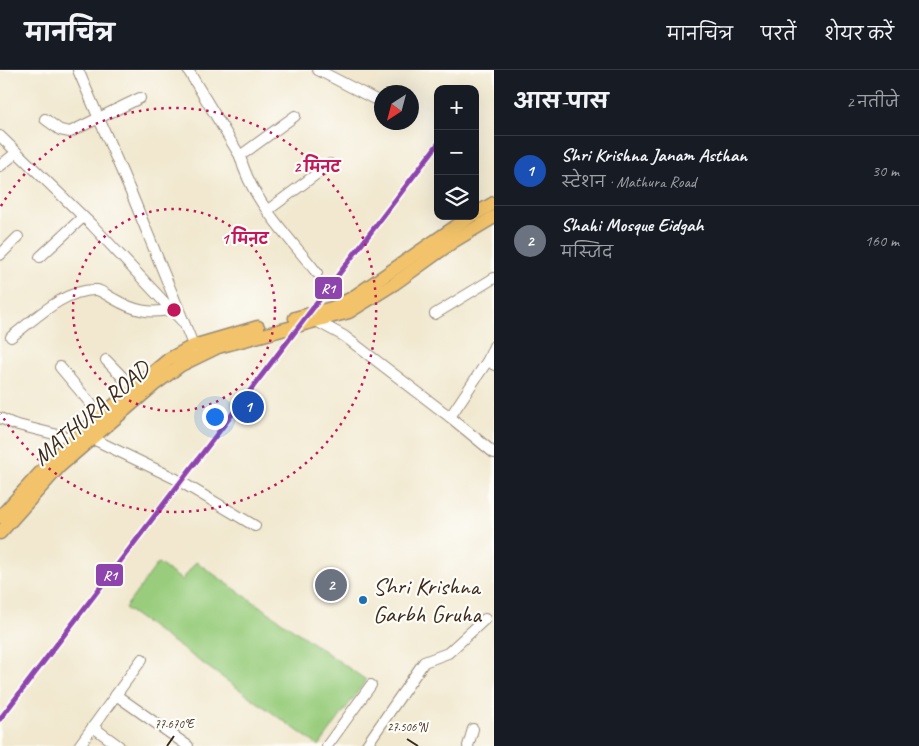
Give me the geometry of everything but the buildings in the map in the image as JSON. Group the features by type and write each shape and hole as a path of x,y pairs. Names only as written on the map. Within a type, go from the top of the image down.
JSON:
{"main road":[{"path":"479,212 494,203"},
{"path":"195,351 259,334 318,322 349,312 394,284 454,241 494,217"},
{"path":"195,351 237,332 332,308 387,275 465,220"},
{"name":"MATHURA ROAD","path":"0,533 102,416 169,359 195,351"},
{"name":"MATHURA ROAD","path":"82,437 154,385 195,351"},
{"path":"0,517 48,464 82,437"}],"street":[{"path":"78,70 195,351"},
{"path":"188,70 240,156 251,184 268,210 317,273"},
{"path":"318,70 374,99"},
{"path":"45,119 64,132 70,132 140,98"},
{"path":"240,156 295,116"},
{"path":"0,136 83,217 172,309 187,328"},
{"path":"0,166 16,153"},
{"path":"268,210 330,164"},
{"path":"40,257 83,217"},
{"path":"0,255 18,237"},
{"path":"435,314 494,278"},
{"path":"11,337 51,307 67,298 89,290 99,290 125,306 148,312 158,313 172,309"},
{"path":"318,322 344,336 450,417 494,454"},
{"path":"450,417 491,362 494,346"},
{"path":"106,360 134,389"},
{"path":"60,367 102,416"},
{"path":"0,418 14,424 82,437 176,479 256,526"},
{"path":"366,746 424,662 448,653 485,619"},
{"path":"80,746 142,659"},
{"path":"327,746 371,685"},
{"path":"116,695 188,746"},
{"path":"93,727 119,746"},
{"path":"468,746 473,729"}],"green space":[{"path":"196,562 366,680 319,746 125,608 158,563 182,580"}],"transit line":[{"name":"R1","path":"0,719 434,149"}],"place":[{"name":"Shri Krishna Janam Asthan","path":"248,407"},
{"name":"Shahi Mosque Eidgah","path":"331,585"},
{"name":"Shri Krishna Garbh Gruha","path":"363,600"}]}
